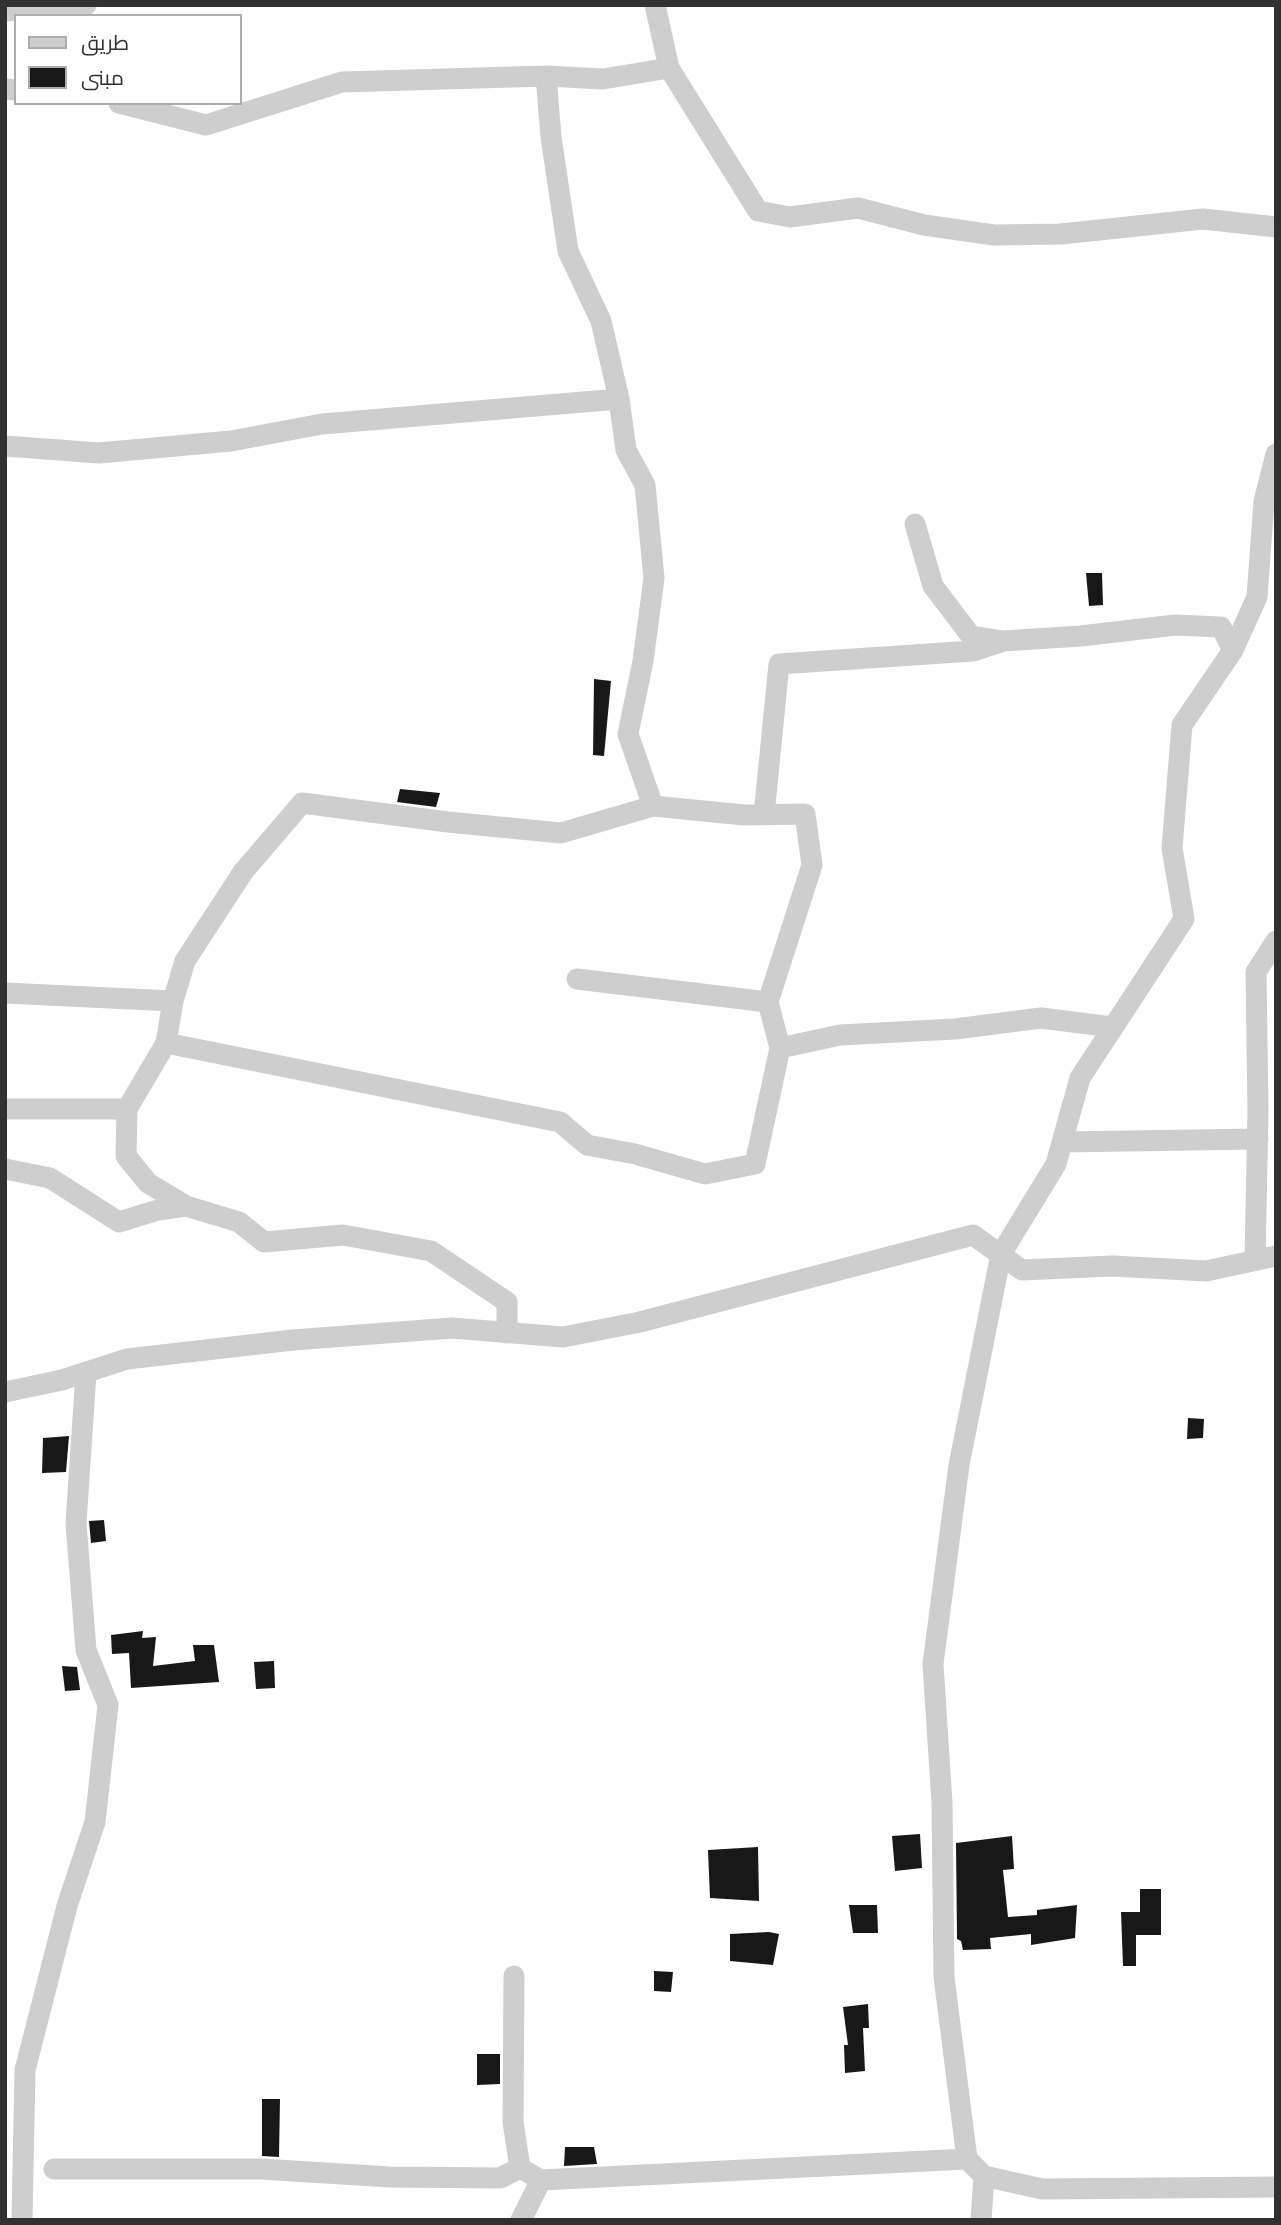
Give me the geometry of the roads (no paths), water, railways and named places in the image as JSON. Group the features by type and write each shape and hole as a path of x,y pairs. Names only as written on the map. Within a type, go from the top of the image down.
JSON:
{"street":[{"path":"5,11 86,5"},
{"path":"655,5 669,68 758,211 790,217 858,208 924,225 994,235 1060,234 1203,219 1276,227"},
{"path":"127,105 206,125 342,82 546,76 603,79 669,68"},
{"path":"546,76 551,137 568,251 601,321 619,399 626,450 645,485 654,578 643,661 628,734 653,806"},
{"path":"5,446 99,453 231,442 322,424 619,399"},
{"path":"1276,454 1264,502 1257,597 1233,650 1182,725 1172,848 1184,919 1080,1078 1056,1164 1001,1254 959,1465 933,1664 942,1803 944,1977 967,2159 984,2176 1042,2189 1276,2187"},
{"path":"915,524 933,586 971,636 1003,641 1081,636 1175,625 1221,628 1233,650"},
{"path":"764,815 779,664 973,652 1003,641"},
{"path":"166,1043 560,1122 587,1145 635,1154 705,1174 755,1164 780,1048 768,1002 812,864 805,814 764,815 653,806 561,833 302,803 243,872 185,961 173,1001 166,1043 127,1109 126,1156 148,1183 186,1206 239,1222 264,1242 343,1235 431,1251 507,1302 507,1333"},
{"path":"5,1392 86,1373 127,1359 293,1340 452,1328 563,1337 640,1322 973,1235 1022,1270 1113,1266 1206,1271 1265,1258 1258,1139 1256,972 1276,941"},
{"path":"577,979 768,1002"},
{"path":"5,993 173,1001"},
{"path":"780,1048 840,1035 955,1028 1041,1018 1112,1027"},
{"path":"5,1109 127,1109"},
{"path":"1062,1142 1258,1139"},
{"path":"5,1169 50,1178 119,1222 159,1210 186,1206"},
{"path":"22,2220 25,2070 66,1906 95,1822 108,1705 86,1650 76,1523 86,1373"},
{"path":"514,1976 512,2090 520,2168"},
{"path":"520,2168 541,2180 967,2159"},
{"path":"54,2169 261,2169 390,2177 500,2178 520,2168"},
{"path":"981,2220 984,2176"},
{"path":"521,2220 541,2180"}]}
